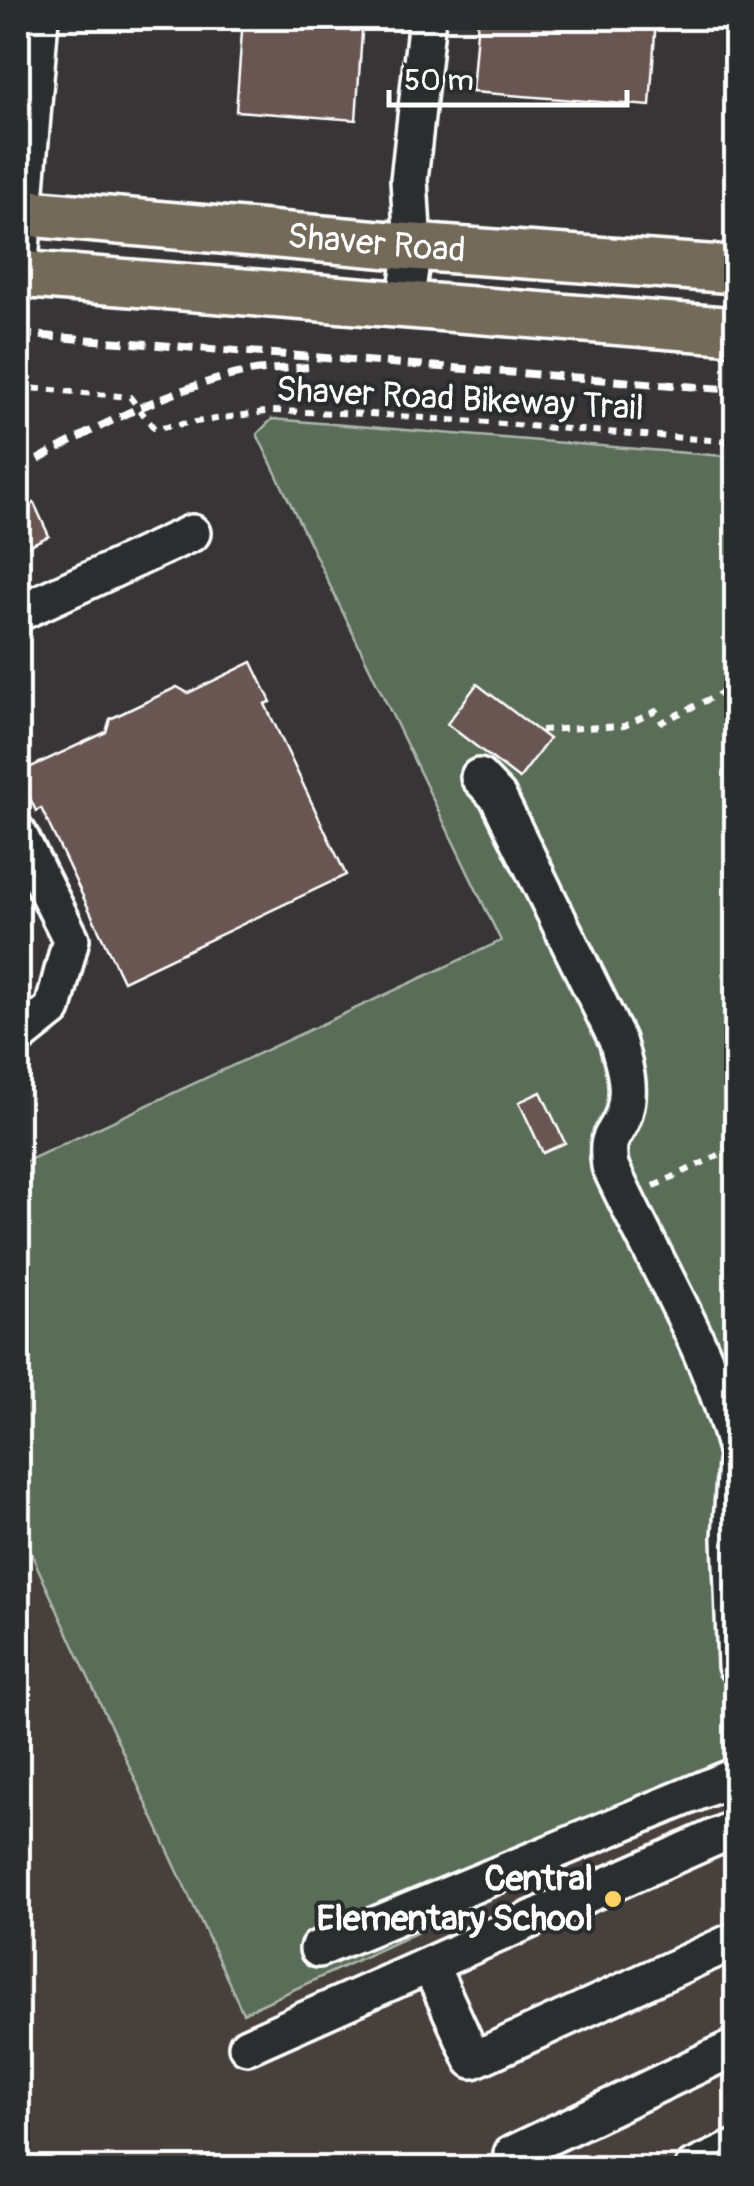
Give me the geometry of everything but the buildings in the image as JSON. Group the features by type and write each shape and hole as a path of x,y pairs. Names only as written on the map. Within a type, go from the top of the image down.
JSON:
{"main road":[{"name":"Shaver Road","path":"21,212 413,247 736,270"},
{"name":"Shaver Road","path":"18,274 736,331"}],"street":[{"path":"18,274 40,18"},
{"path":"405,304 413,247 409,180 428,18"},
{"path":"18,613 192,533"},
{"path":"478,778 498,797 617,1040 628,1082 624,1115 607,1143 610,1166 709,1367 726,1408 736,1451"},
{"path":"18,833 71,939 53,1010 18,1037"},
{"path":"736,1463 731,1538 736,1666"},
{"path":"318,1950 736,1776"},
{"path":"248,2046 736,1828"},
{"path":"430,1964 473,2060 736,1940"},
{"path":"518,2168 512,2154 736,2047"},
{"path":"693,2168 736,2148"}],"path":[{"name":"Shaver Road Bikeway Trail","path":"18,387 130,398 154,428 272,411 736,442"},
{"path":"541,730 624,726 656,711 662,722 736,686"},
{"path":"625,1199 736,1147"}],"shaded area":[{"name":"Central Elementary School","path":"18,1525 243,2013 736,1785 736,2168 18,2168"}],"green space":[{"path":"272,419 736,457 736,1785 243,2013 18,1525 18,1165 501,941 257,434"}],"railway":[{"path":"18,334 736,390"},
{"path":"18,471 97,428 180,391 247,372 308,367"}],"place":[{"name":"Central Elementary School","path":"613,1899"}]}
